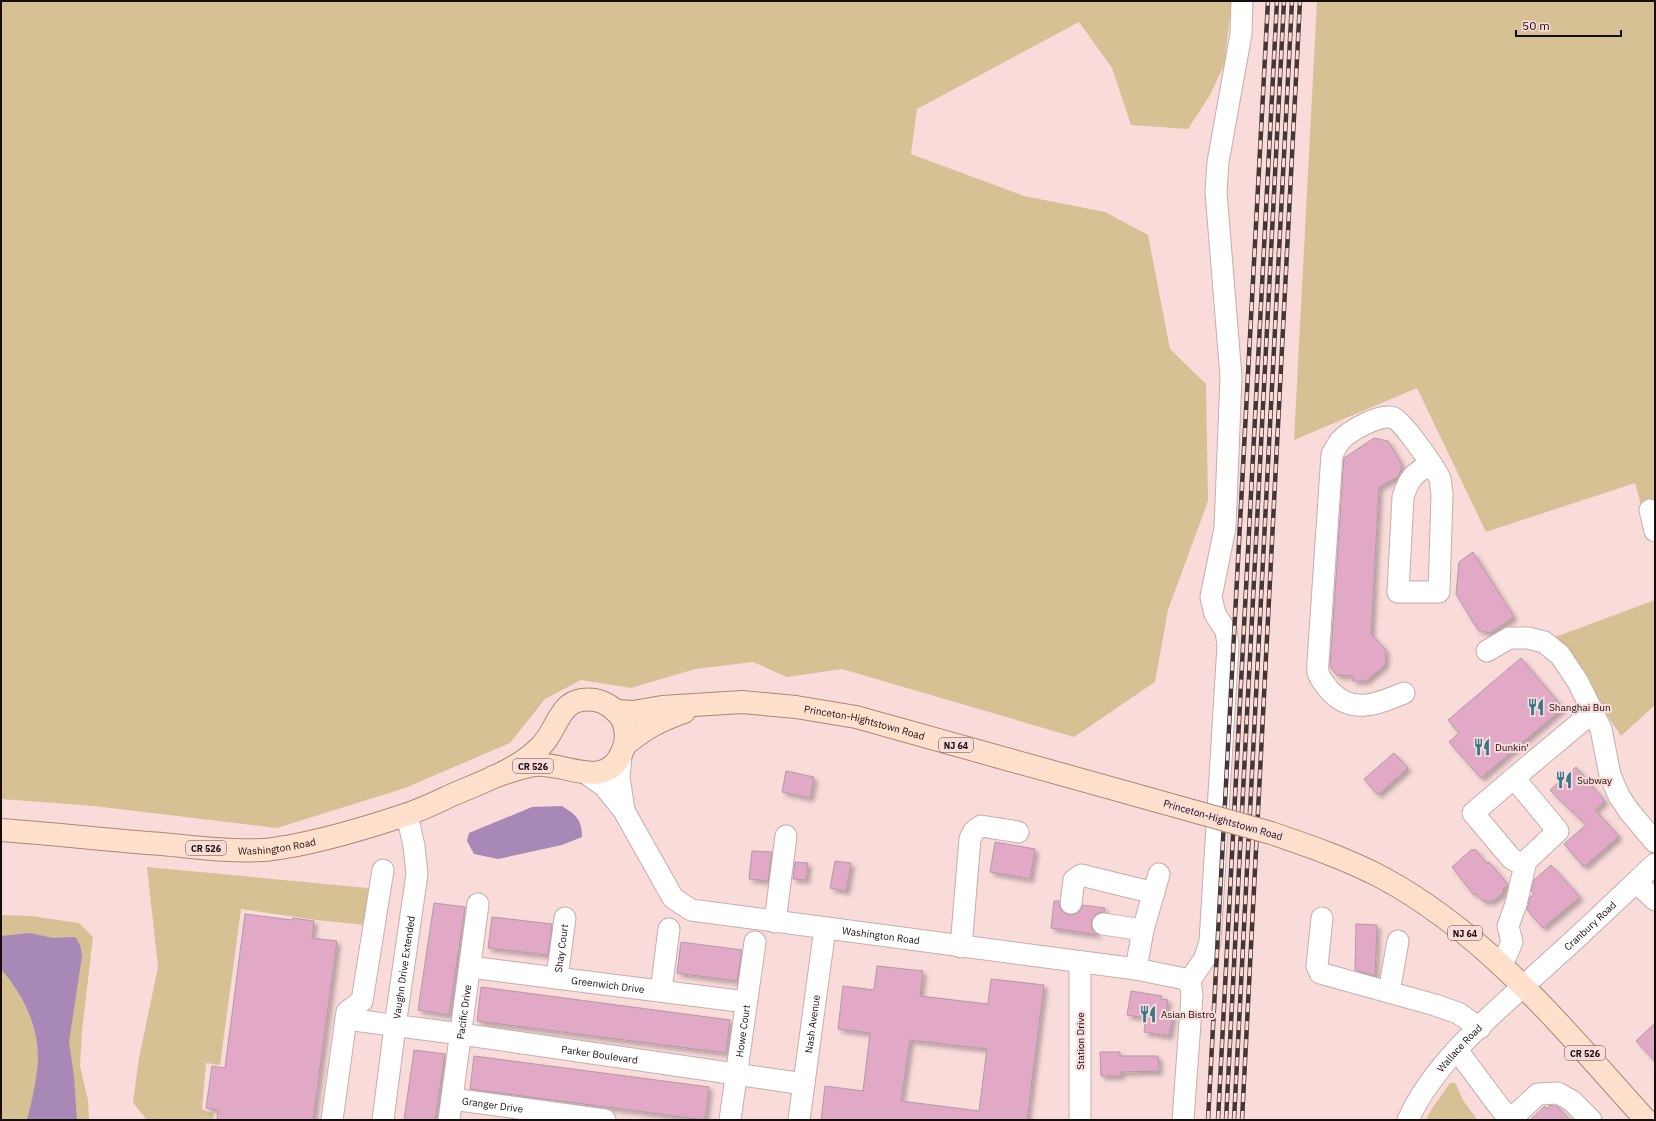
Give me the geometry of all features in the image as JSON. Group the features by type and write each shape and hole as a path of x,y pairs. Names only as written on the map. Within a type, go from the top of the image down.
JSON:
{"main road":[{"name":"Washington Road","path":"1,830 208,848 261,850 317,842 407,815 493,777 521,762 542,746 553,730 557,719 564,709 574,703 585,700 597,700 608,705 615,711"},
{"name":"Princeton-Hightstown Road","path":"615,711 633,712 662,707 742,702 796,707 856,717 1271,833 1337,857 1385,879 1447,918 1482,946 1524,986 1646,1120"},
{"name":"Princeton-Hightstown Road","path":"623,751 642,731 668,718 708,704"},
{"path":"615,711 624,723 626,734 623,751"},
{"path":"553,730 553,742 557,754 564,764 581,772"},
{"name":"Washington Road","path":"493,777 534,765 555,766 581,772 606,770 614,764 623,751"}],"street":[{"path":"1183,1120 1192,995 1190,980 1205,958 1210,942 1228,645 1226,631 1215,614 1211,597 1225,528 1231,377 1216,192 1218,162 1241,34 1242,1"},
{"path":"1404,693 1376,704 1352,705 1337,699 1327,688 1318,673 1332,454 1340,442 1348,434 1382,417 1394,418 1404,428 1431,464 1440,479 1442,494 1439,592 1398,592 1402,497 1411,477 1431,464"},
{"path":"1650,510 1655,531"},
{"path":"1487,652 1509,638 1528,638 1544,642 1560,655 1578,682 1594,711 1601,729 1610,775 1619,796 1629,811 1655,842"},
{"path":"1514,778 1558,831 1526,861 1521,863 1515,862 1473,813 1514,778 1594,711"},
{"name":"Washington Road","path":"623,751 619,777 624,811"},
{"name":"Washington Road","path":"581,772 604,786 624,811 673,898 691,910 1136,969 1190,980"},
{"name":"Vaughn Drive Extended","path":"383,1120 417,874 414,846 407,815"},
{"path":"961,946 970,839 974,831 981,826 1018,832"},
{"path":"775,922 786,836"},
{"path":"1502,965 1512,942 1508,926 1516,904 1526,861"},
{"name":"Cranbury Road","path":"1524,986 1655,864"},
{"path":"332,1120 347,1012 362,1001 383,870"},
{"path":"1071,903 1074,880 1081,875 1156,883 1143,930 1136,969"},
{"path":"1636,882 1655,900"},
{"name":"Pacific Drive","path":"449,1120 462,1034 478,904"},
{"name":"Shay Court","path":"556,978 565,918"},
{"path":"1322,918 1317,966 1319,971 1324,975 1450,1010 1458,1013 1480,1028"},
{"path":"1103,924 1143,930"},
{"name":"Nash Avenue","path":"799,1120 825,928"},
{"path":"661,991 669,929"},
{"path":"1389,992 1398,941"},
{"name":"Howe Court","path":"730,1120 755,942"},
{"name":"Station Drive","path":"1080,962 1080,1120"},
{"name":"Greenwich Drive","path":"470,967 746,1002"},
{"name":"Wallace Road","path":"1408,1120 1425,1088 1457,1050 1524,986"},
{"name":"Parker Boulevard","path":"346,1019 462,1034 804,1084"},
{"path":"1457,1050 1501,1109 1516,1120 1538,1094 1558,1093 1572,1101 1591,1120"},
{"name":"Granger Drive","path":"452,1099 605,1120"}],"shaded area":[{"path":"1,1 1232,1 1224,65 1210,95 1188,129 1131,125 1112,68 1079,22 917,109 911,154 1024,196 1105,212 1148,235 1170,349 1206,384 1208,501 1168,610 1155,682 1074,737 842,669 787,677 753,662 695,669 631,688 581,680 545,699 510,743 405,788 277,828 94,806 1,799"},
{"path":"1317,1 1655,1 1655,506 1642,509 1635,483 1486,532 1417,388 1294,440"},
{"path":"1655,600 1655,705 1621,736 1555,637"},
{"path":"562,806 577,818 581,826 582,837 562,845 498,859 474,854 467,841 469,833 532,807"},
{"path":"147,867 368,888 365,925 241,909 220,1065 206,1063 202,1109 214,1114 213,1120 147,1120 133,1103 139,1058 158,967"},
{"path":"1,915 31,916 79,923 93,937 82,1031 80,1066 88,1100 89,1120 1,1120"},
{"path":"30,933 53,938 75,937 81,948 82,956 69,1042 74,1077 77,1120 27,1120 37,1071 37,1043 25,1004 10,980 1,969 1,936"},
{"path":"1450,1083 1455,1083 1461,1096 1477,1120 1426,1120 1431,1110"}],"building":[{"path":"1374,438 1388,441 1402,465 1399,476 1379,487 1371,634 1386,650 1385,665 1366,681 1353,681 1353,676 1337,675 1330,667 1344,458"},
{"path":"1473,552 1514,617 1490,633 1478,630 1456,594 1459,562"},
{"path":"1521,658 1563,708 1481,778 1449,742 1459,733 1448,720"},
{"path":"1394,753 1408,768 1378,795 1364,779"},
{"path":"1576,767 1605,801 1595,810 1619,836 1584,867 1564,844 1586,825 1550,790"},
{"path":"786,771 814,777 810,798 782,792"},
{"path":"995,842 1035,849 1030,879 990,872"},
{"path":"1472,849 1473,851 1475,849 1487,864 1489,862 1508,885 1503,889 1504,892 1493,901 1483,901 1476,893 1474,895 1452,867"},
{"path":"752,851 772,852 768,881 749,879"},
{"path":"835,861 851,863 846,891 830,888"},
{"path":"795,862 808,863 806,880 793,879"},
{"path":"1551,865 1580,897 1543,928 1527,910 1530,897 1534,894 1531,891 1534,880"},
{"path":"1054,901 1059,901 1060,908 1063,912 1069,915 1076,914 1081,910 1083,905 1105,908 1104,912 1098,913 1094,916 1091,922 1092,929 1099,935 1051,928"},
{"path":"434,903 465,907 449,1015 418,1010"},
{"path":"245,914 292,920 293,918 314,921 312,938 337,941 313,1120 217,1120 218,1110 206,1108 212,1066 225,1068"},
{"path":"492,917 552,924 548,955 488,948"},
{"path":"1356,924 1377,925 1375,976 1355,970"},
{"path":"681,942 742,950 737,981 677,973"},
{"path":"877,966 923,971 920,996 988,1004 991,979 1044,985 1027,1120 821,1120 825,1086 863,1091 870,1033 838,1029 843,986 874,990","holes":["910,1040 987,1049 979,1111 901,1101"]},
{"path":"481,987 730,1020 726,1053 477,1021"},
{"name":"Asian Bistro","path":"1131,991 1162,996 1161,999 1168,1000 1166,1013 1173,1014 1169,1036 1144,1032 1146,1018 1127,1015"},
{"path":"1655,1023 1655,1061 1636,1041"},
{"path":"414,1050 445,1054 435,1120 404,1120"},
{"path":"1100,1052 1120,1052 1120,1056 1158,1056 1159,1071 1121,1072 1121,1076 1101,1076"},
{"path":"474,1056 709,1087 705,1120 470,1089"},
{"path":"1550,1105 1558,1107 1570,1120 1530,1120 1545,1106 1547,1109"}],"railway":[{"path":"1208,1120 1268,1"},
{"path":"1218,1120 1277,1"},
{"path":"1226,1120 1284,1"},
{"path":"1234,1120 1292,1"},
{"path":"1242,1120 1300,1"}],"place":[{"name":"Shanghai Bun","path":"1536,707"},
{"name":"Dunkin'","path":"1482,747"},
{"name":"Subway","path":"1564,780"},
{"name":"Asian Bistro","path":"1148,1014"}]}
